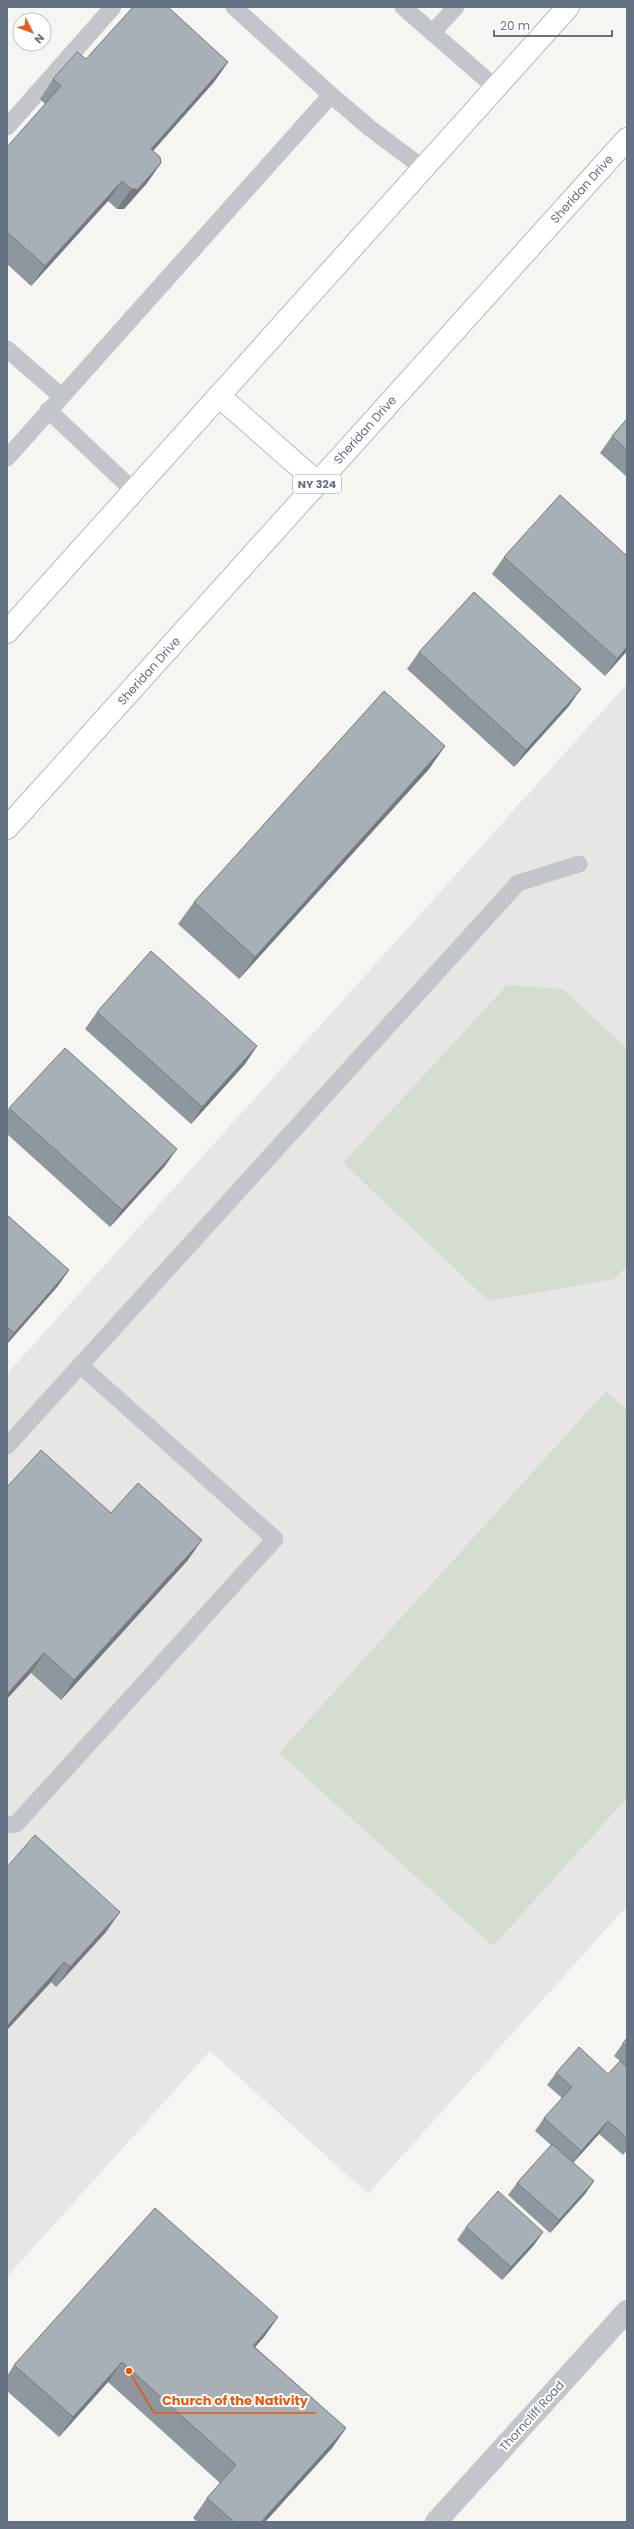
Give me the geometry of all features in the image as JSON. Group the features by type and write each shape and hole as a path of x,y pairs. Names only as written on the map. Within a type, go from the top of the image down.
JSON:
{"main road":[{"path":"7,632 568,7"},
{"name":"Sheridan Drive","path":"7,828 627,139"},
{"path":"218,396 318,483"}],"street":[{"name":"Thorncliff Road","path":"436,2522 627,2311"}],"lane":[{"path":"7,126 113,7"},
{"path":"234,7 331,95 371,129 423,168"},
{"path":"403,7 432,34 496,88"},
{"path":"432,34 456,7"},
{"path":"8,456 331,95"},
{"path":"7,349 61,396"},
{"path":"48,410 134,491"},
{"path":"7,1446 518,882 579,864"},
{"path":"7,1825 16,1824 275,1539 80,1365"}],"shaded area":[{"path":"627,684 627,1906 368,2194 210,2051 7,2277 7,1374"},
{"path":"507,985 563,989 627,1049 627,1266 614,1279 489,1301 343,1163"},
{"path":"606,1391 627,1410 627,1798 493,1946 279,1753"}],"building":[{"path":"133,7 168,7 228,62 151,149 160,157 161,163 138,189 131,189 122,181 45,266 7,232 7,147 61,86 53,79 77,52 86,59"},
{"path":"627,419 627,450 612,436"},
{"path":"560,495 627,556 627,647 617,659 504,557"},
{"path":"474,592 581,689 526,750 419,652"},
{"path":"384,691 445,746 255,957 194,902"},
{"path":"151,951 257,1046 202,1107 97,1012"},
{"path":"65,1048 177,1149 122,1210 9,1108"},
{"path":"7,1215 69,1270 14,1333 7,1327"},
{"path":"41,1450 111,1513 138,1483 202,1540 74,1680 44,1653 7,1694 7,1487"},
{"path":"35,1835 120,1912 70,1967 64,1962 7,2026 7,1867"},
{"path":"627,2038 627,2047 623,2043"},
{"path":"579,2047 608,2074 620,2061 627,2067 627,2138 608,2121 581,2151 544,2118 572,2087 556,2073"},
{"path":"552,2144 594,2181 559,2220 517,2183"},
{"path":"498,2191 543,2232 511,2267 466,2227"},
{"path":"155,2208 278,2317 253,2346 346,2428 261,2522 234,2522 207,2498 236,2465 122,2362 73,2417 14,2365"}],"place":[{"name":"Church of the Nativity","path":"129,2371"}]}
